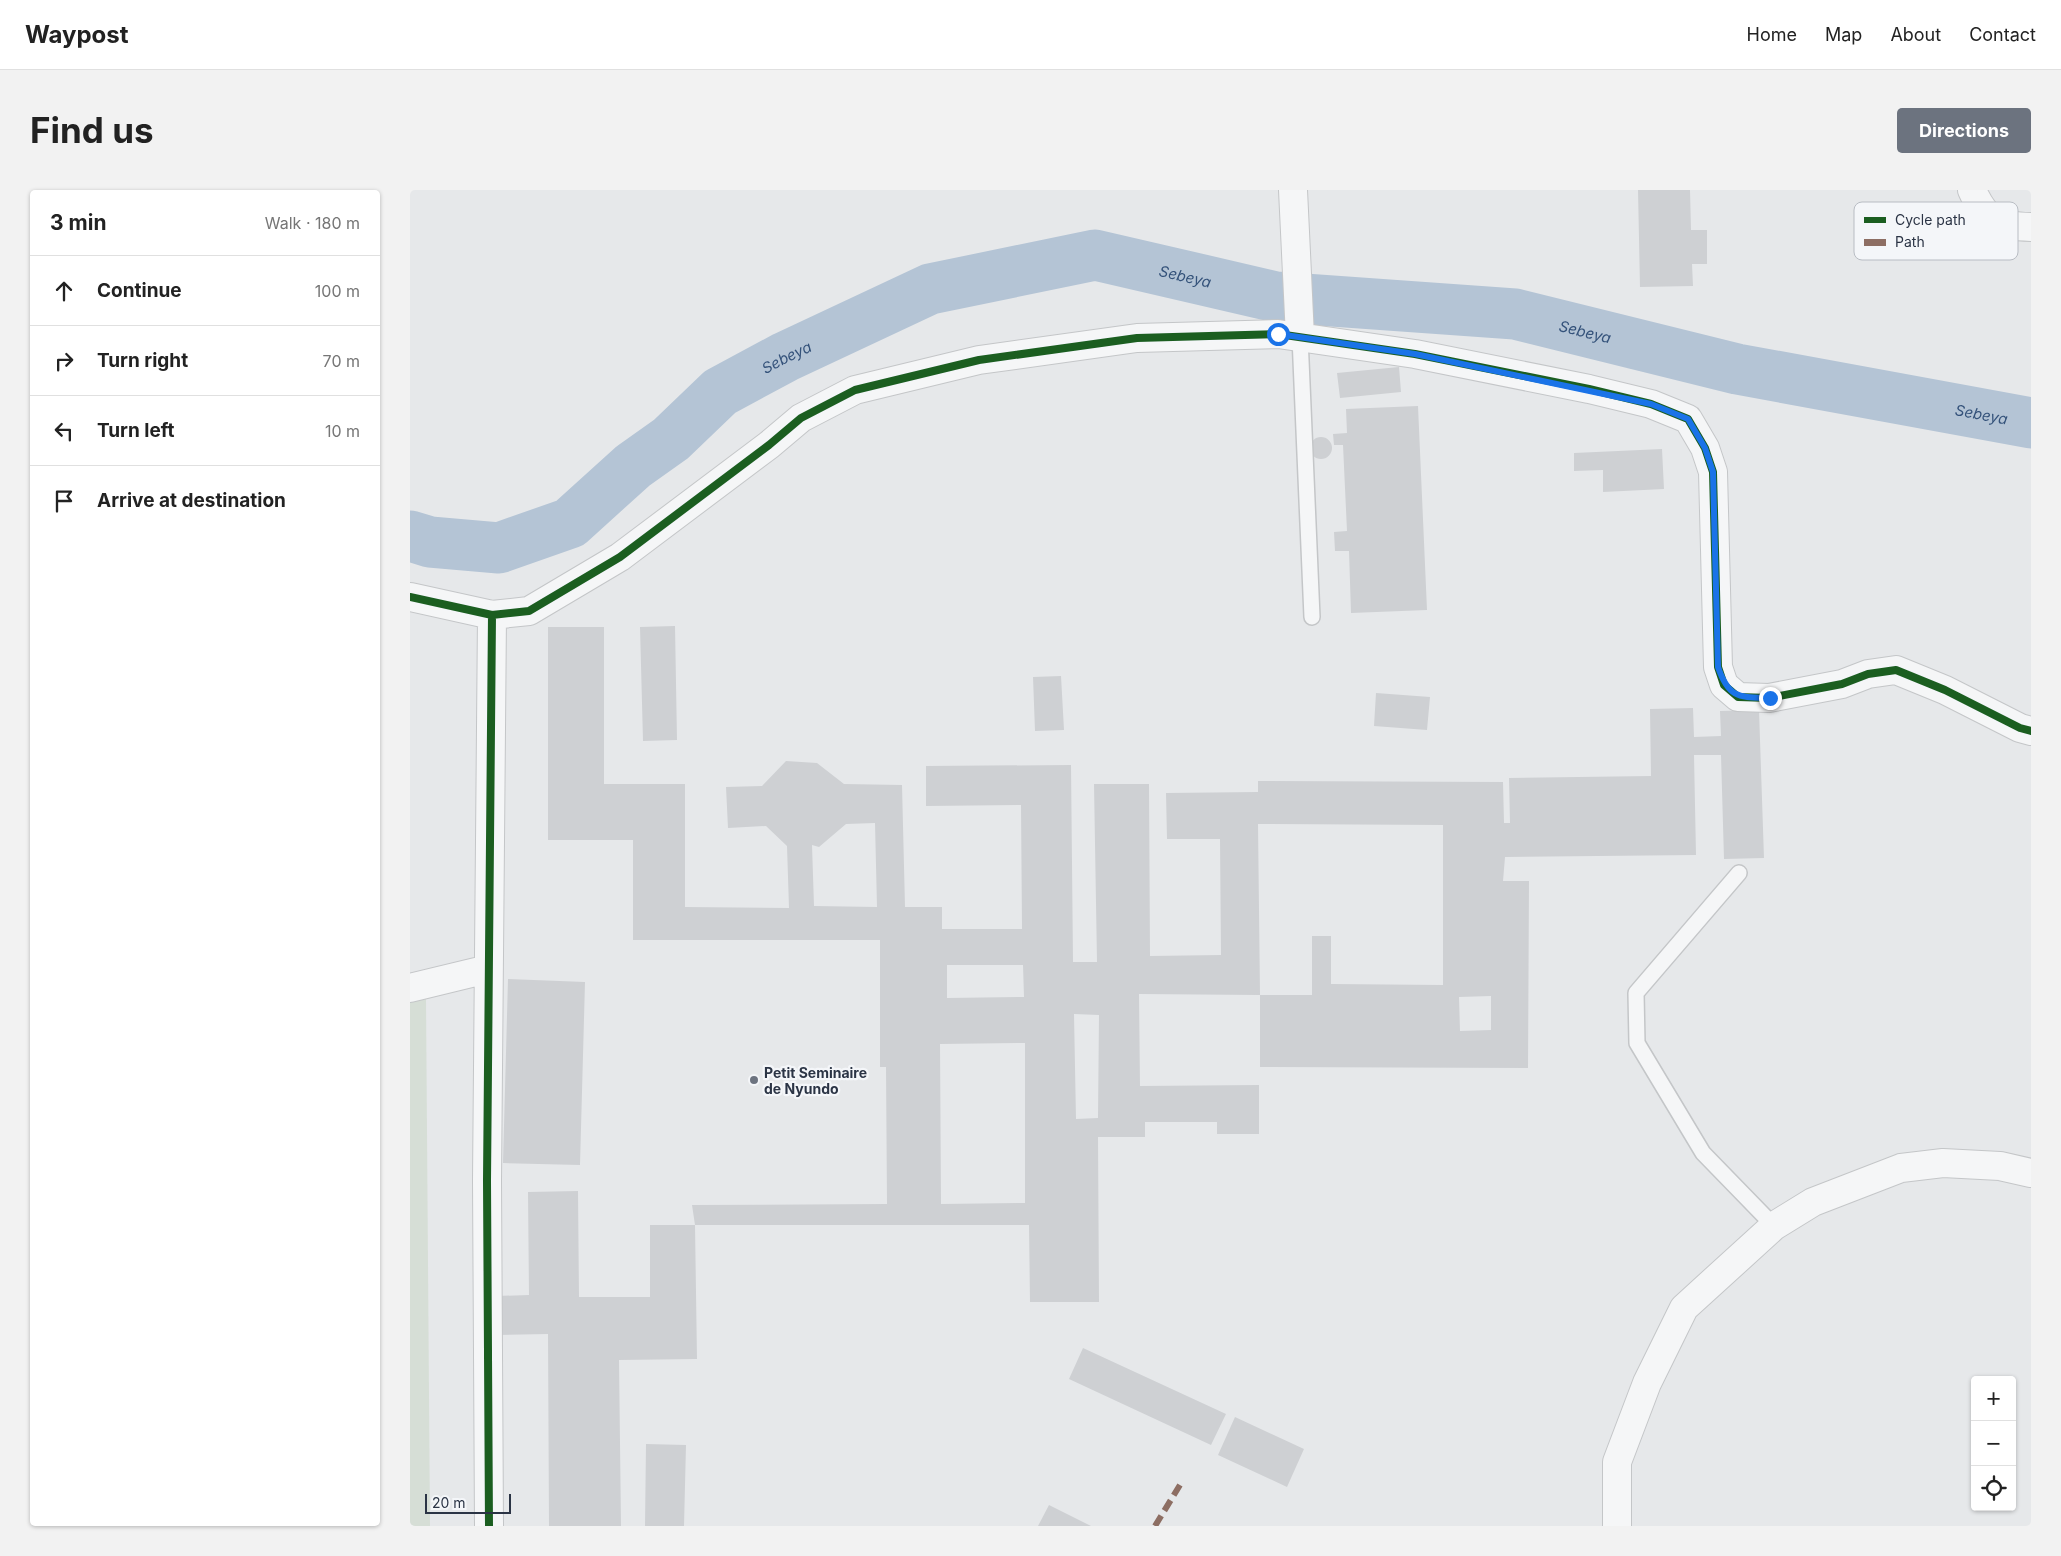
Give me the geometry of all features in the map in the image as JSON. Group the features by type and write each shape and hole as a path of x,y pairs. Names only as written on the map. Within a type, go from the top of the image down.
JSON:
{"street":[{"path":"1292,190 1299,324"},
{"path":"1972,190 1977,202"},
{"path":"2018,226 2031,227"},
{"path":"410,597 492,615 529,611 620,557 769,445 801,418 856,390 979,360 1137,338 1278,334 1299,324 1415,354 1651,404 1688,419 1705,448 1713,472 1718,667 1724,685 1738,697 1770,698 1842,684 1868,674 1896,670 1945,690 2020,728 2031,731"},
{"path":"489,1526 486,1181 492,615"},
{"path":"410,988 488,969"},
{"path":"1617,1526 1617,1462 1647,1383 1684,1308 1774,1226 1814,1202 1901,1168 1943,1163 2000,1166 2031,1173"}],"lane":[{"path":"1299,324 1312,617"},
{"path":"1739,873 1636,993 1637,1043 1703,1153 1774,1226"}],"shaded area":[{"path":"426,999 430,1526 410,1526 410,1002"}],"building":[{"path":"1638,190 1690,190 1691,230 1707,230 1707,264 1692,264 1693,286 1640,287"},
{"path":"1399,367 1401,392 1340,398 1337,373"},
{"path":"1418,406 1427,610 1351,613 1349,551 1335,551 1334,532 1347,531 1343,445 1334,445 1333,434 1347,433 1346,409"},
{"path":"1321,437 1329,440 1332,448 1329,456 1321,459 1313,456 1310,448 1313,440"},
{"path":"1662,449 1664,489 1603,492 1603,470 1574,471 1574,453"},
{"path":"675,626 677,740 643,741 640,627"},
{"path":"548,627 604,627 604,784 685,784 685,907 789,908 787,846 766,826 728,828 726,787 762,786 786,761 817,763 844,784 902,785 905,907 942,907 942,929 1022,929 1021,805 926,806 926,766 1071,765 1073,962 1097,962 1094,784 1149,784 1150,956 1221,955 1220,839 1167,839 1166,793 1258,792 1258,781 1503,782 1504,823 1510,823 1509,778 1651,776 1650,709 1693,708 1694,737 1721,736 1720,711 1759,710 1764,858 1724,859 1721,755 1694,755 1696,855 1505,857 1503,881 1529,881 1528,1068 1260,1067 1260,995 1139,994 1140,1086 1259,1085 1259,1134 1217,1134 1217,1122 1145,1122 1145,1137 1098,1137 1099,1302 1030,1302 1029,1225 695,1225 692,1205 887,1204 886,1067 880,1067 880,940 633,940 633,840 548,840","holes":["875,823 877,907 814,906 812,845 819,847 846,824","1258,824 1443,825 1443,985 1331,984 1331,936 1312,936 1312,995 1260,995","947,965 1023,965 1024,997 947,998","1491,996 1491,1030 1460,1031 1459,997","1074,1014 1099,1015 1098,1118 1076,1119","1025,1043 1025,1203 941,1204 940,1044"]},
{"path":"1061,676 1064,730 1035,731 1033,677"},
{"path":"1376,693 1430,697 1427,730 1374,726"},
{"path":"508,979 585,982 580,1165 503,1163"},
{"path":"578,1191 579,1297 650,1297 650,1225 695,1225 697,1359 619,1360 621,1526 549,1526 548,1334 497,1335 497,1296 529,1295 528,1192"},
{"path":"1083,1348 1226,1414 1211,1445 1069,1379"},
{"path":"1235,1417 1304,1449 1287,1487 1218,1455"},
{"path":"646,1444 686,1445 684,1526 645,1526"},
{"path":"1049,1505 1091,1526 1038,1526"}],"waterway":[{"name":"Sebeya","path":"410,536 430,542 499,548 570,523 633,466 671,439 720,392 785,357 930,289 1095,255 1276,297 1515,314 1737,369 2031,423"}],"marked path":[{"path":"1155,1526 1183,1480"}],"cycle path":[{"path":"492,615 529,611 620,557 769,445 801,418 855,390 979,360 1137,338 1278,334 1415,354 1589,389 1651,404 1688,419 1705,448 1713,472 1718,667 1724,685 1738,697 1769,698 1842,684 1868,674 1896,670 1945,690 2020,728 2031,731"},
{"path":"410,597 492,615 487,1181 489,1526"}],"place":[{"name":"Petit Seminaire de Nyundo","path":"754,1080"}],"route":[{"path":"1278,334 1415,354 1589,390 1651,404 1688,419 1705,448 1713,472 1719,646 1718,667 1724,685 1738,697 1770,698"}]}
